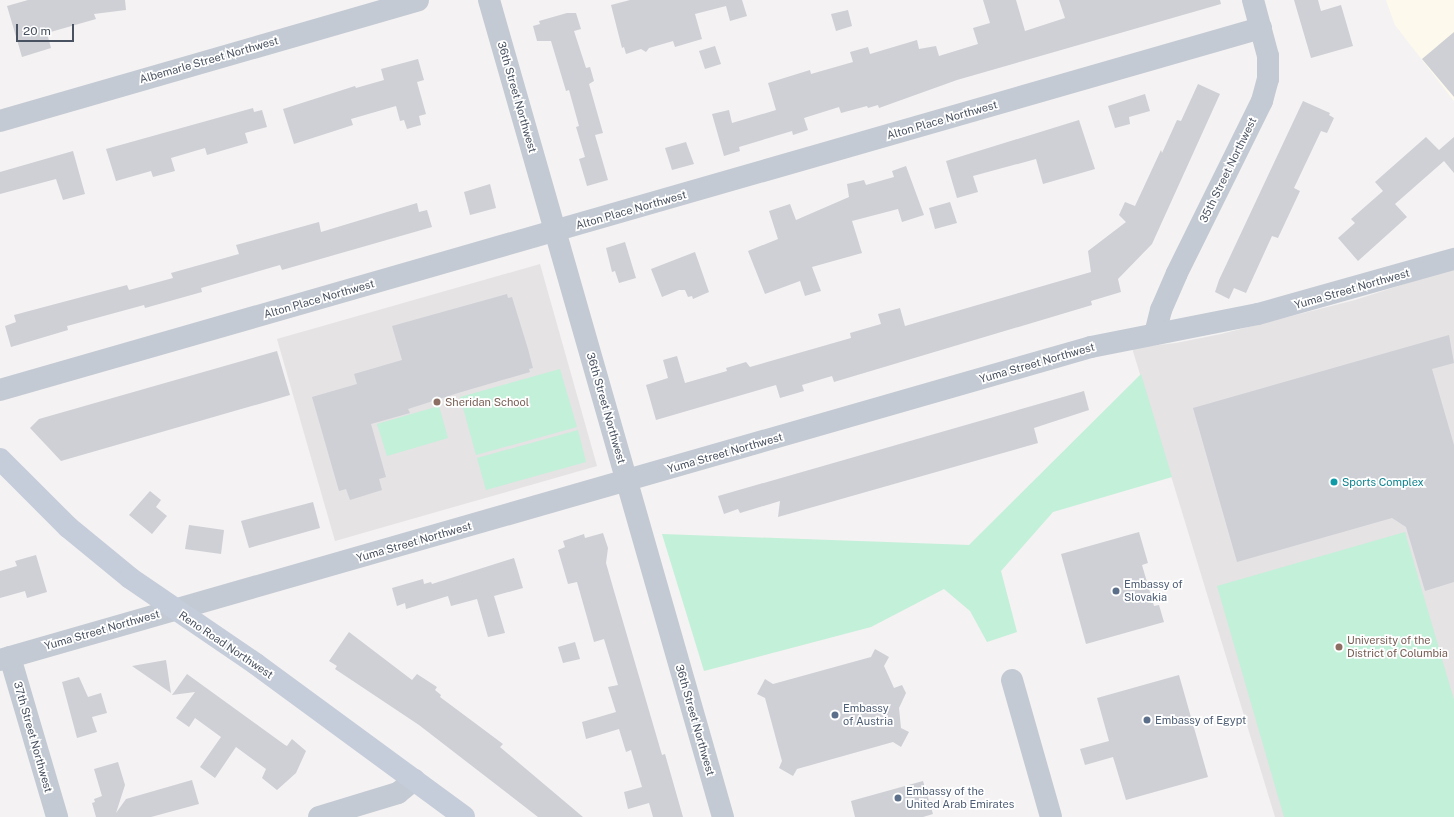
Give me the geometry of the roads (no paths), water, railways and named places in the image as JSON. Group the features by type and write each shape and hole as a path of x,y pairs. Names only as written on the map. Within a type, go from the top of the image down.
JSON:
{"main road":[{"name":"Reno Road Northwest","path":"0,459 68,527 130,578 256,664 464,817"}],"street":[{"name":"Albemarle Street Northwest","path":"0,120 418,0"},
{"name":"36th Street Northwest","path":"489,0 723,817"},
{"name":"35th Street Northwest","path":"1155,334 1161,310 1177,273 1262,101 1268,79 1268,63 1261,28 1253,0"},
{"name":"Alton Place Northwest","path":"0,390 1261,28"},
{"name":"Yuma Street Northwest","path":"5,658 1091,347 1296,304 1454,259"},
{"name":"37th Street Northwest","path":"5,658 57,817"},
{"path":"1012,680 1051,817"},
{"path":"319,817 398,793 414,780"}],"place":[{"name":"Sheridan School","path":"437,402"},
{"name":"Sports Complex","path":"1334,482"},
{"name":"Embassy of Slovakia","path":"1116,591"},
{"name":"University of the District of Columbia","path":"1339,647"},
{"name":"Embassy of Austria","path":"835,715"},
{"name":"Embassy of Egypt","path":"1147,720"},
{"name":"Embassy of the United Arab Emirates","path":"898,798"}]}
